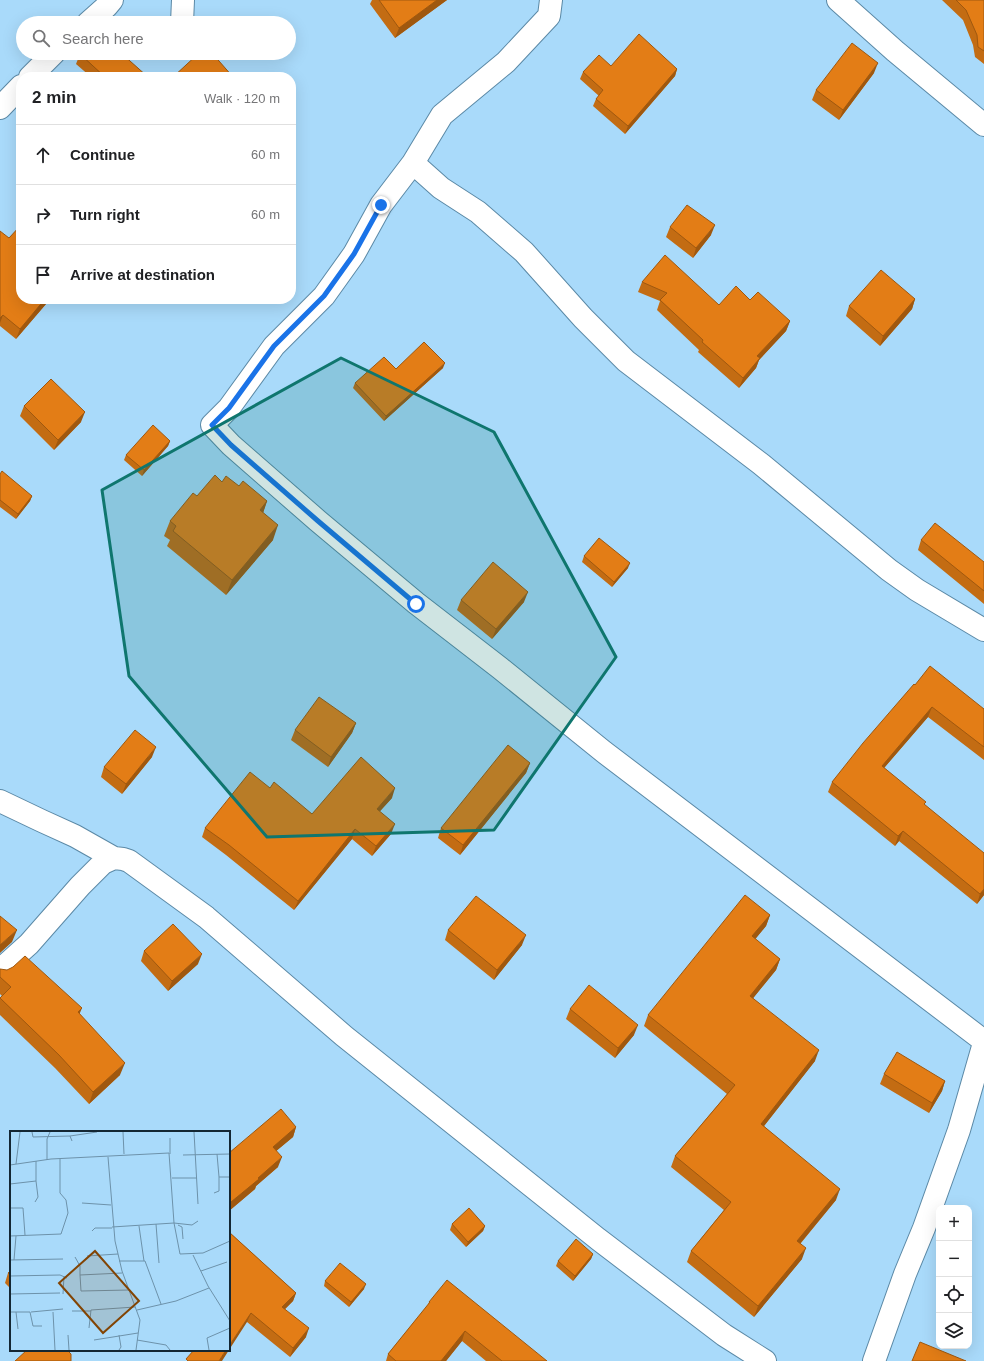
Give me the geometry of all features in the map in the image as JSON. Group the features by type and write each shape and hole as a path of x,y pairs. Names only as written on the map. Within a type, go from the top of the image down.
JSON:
{"street":[{"path":"96,16 112,0"},
{"path":"182,16 183,0"},
{"path":"551,0 549,16 506,62 442,115 413,163 381,205 354,254 324,296 274,346 229,408 212,425 231,445 416,604 500,668 604,752 984,1042 959,1130 874,1361"},
{"path":"838,0 895,51 984,125"},
{"path":"35,72 47,60"},
{"path":"0,108 16,91"},
{"path":"413,163 441,188 478,212 524,252 583,318 626,361 761,464 889,570 917,590 984,630"},
{"path":"0,801 75,836 114,858 129,861 206,917 344,1036 598,1239 724,1335 765,1361"},
{"path":"0,970 29,944 80,886 103,863 114,858"}],"highlighted area":[{"path":"341,358 494,432 616,657 494,830 267,837 129,676 102,490"}],"building":[{"path":"379,0 437,0 399,28"},
{"path":"956,0 984,0 984,51 978,47 977,35 966,10"},
{"path":"639,34 677,69 628,126 596,99 603,90 583,72 599,55 611,66"},
{"path":"852,43 878,63 843,110 816,90"},
{"path":"87,60 129,60 142,72 100,72"},
{"path":"191,60 218,60 229,72 178,72"},
{"path":"687,205 715,225 696,248 670,227"},
{"path":"16,230 16,304 41,304 20,329 3,315 0,318 0,231 9,238"},
{"path":"665,255 719,305 736,286 750,300 758,292 790,321 757,356 760,358 743,378 702,342 703,340 660,300 667,293 642,282"},
{"path":"881,270 915,299 883,336 849,306"},
{"path":"424,342 445,363 386,416 355,383 384,357 396,369"},
{"path":"51,379 85,412 58,440 24,406"},
{"path":"153,425 170,441 144,470 126,455"},
{"path":"2,471 32,496 18,514 0,500 0,474"},
{"path":"215,475 222,482 226,476 239,486 243,481 267,501 260,510 278,525 232,580 173,531 176,526 170,521 193,493 197,496"},
{"path":"935,523 984,562 984,591 921,540"},
{"path":"599,538 630,563 614,582 584,556"},
{"path":"493,562 528,592 496,629 461,600"},
{"path":"930,666 984,709 984,747 932,707 882,766 926,802 924,804 984,853 984,889 980,894 903,831 898,836 832,782 863,743"},
{"path":"319,697 356,723 331,757 295,730"},
{"path":"135,730 156,747 126,784 104,767"},
{"path":"508,745 530,763 463,845 441,828"},
{"path":"361,757 395,788 377,809 395,824 376,846 355,829 298,901 229,845 205,828 250,772 270,788 274,782 312,814"},
{"path":"745,895 770,915 752,936 780,959 750,996 819,1050 761,1124 840,1189 797,1241 806,1248 758,1306 691,1251 731,1202 675,1156 735,1085 648,1015"},
{"path":"476,896 526,935 497,970 448,930"},
{"path":"0,916 17,930 0,945"},
{"path":"173,924 202,954 172,981 144,951"},
{"path":"25,956 82,1008 78,1012 125,1063 93,1092 59,1055 0,998 11,987 0,977 0,969 7,970 13,967"},
{"path":"589,985 638,1025 618,1048 570,1009"},
{"path":"897,1052 945,1081 932,1103 884,1074"},
{"path":"281,1109 296,1127 273,1147 282,1157 258,1178 259,1179 231,1202 230,1152"},
{"path":"469,1208 485,1226 468,1242 452,1224"},
{"path":"230,1233 296,1293 282,1307 309,1328 293,1348 251,1313 230,1344"},
{"path":"576,1239 593,1254 575,1276 558,1261"},
{"path":"340,1263 366,1284 351,1302 325,1281"},
{"path":"447,1280 547,1361 502,1361 465,1331 441,1361 396,1361 388,1354"},
{"path":"920,1342 966,1361 912,1361"},
{"path":"26,1351 68,1351 71,1354 71,1361 15,1361"},
{"path":"193,1351 225,1351 219,1361 188,1361 186,1359"}],"route":[{"path":"381,205 354,254 324,296 274,346 229,408 212,425 231,445 416,604"}]}
